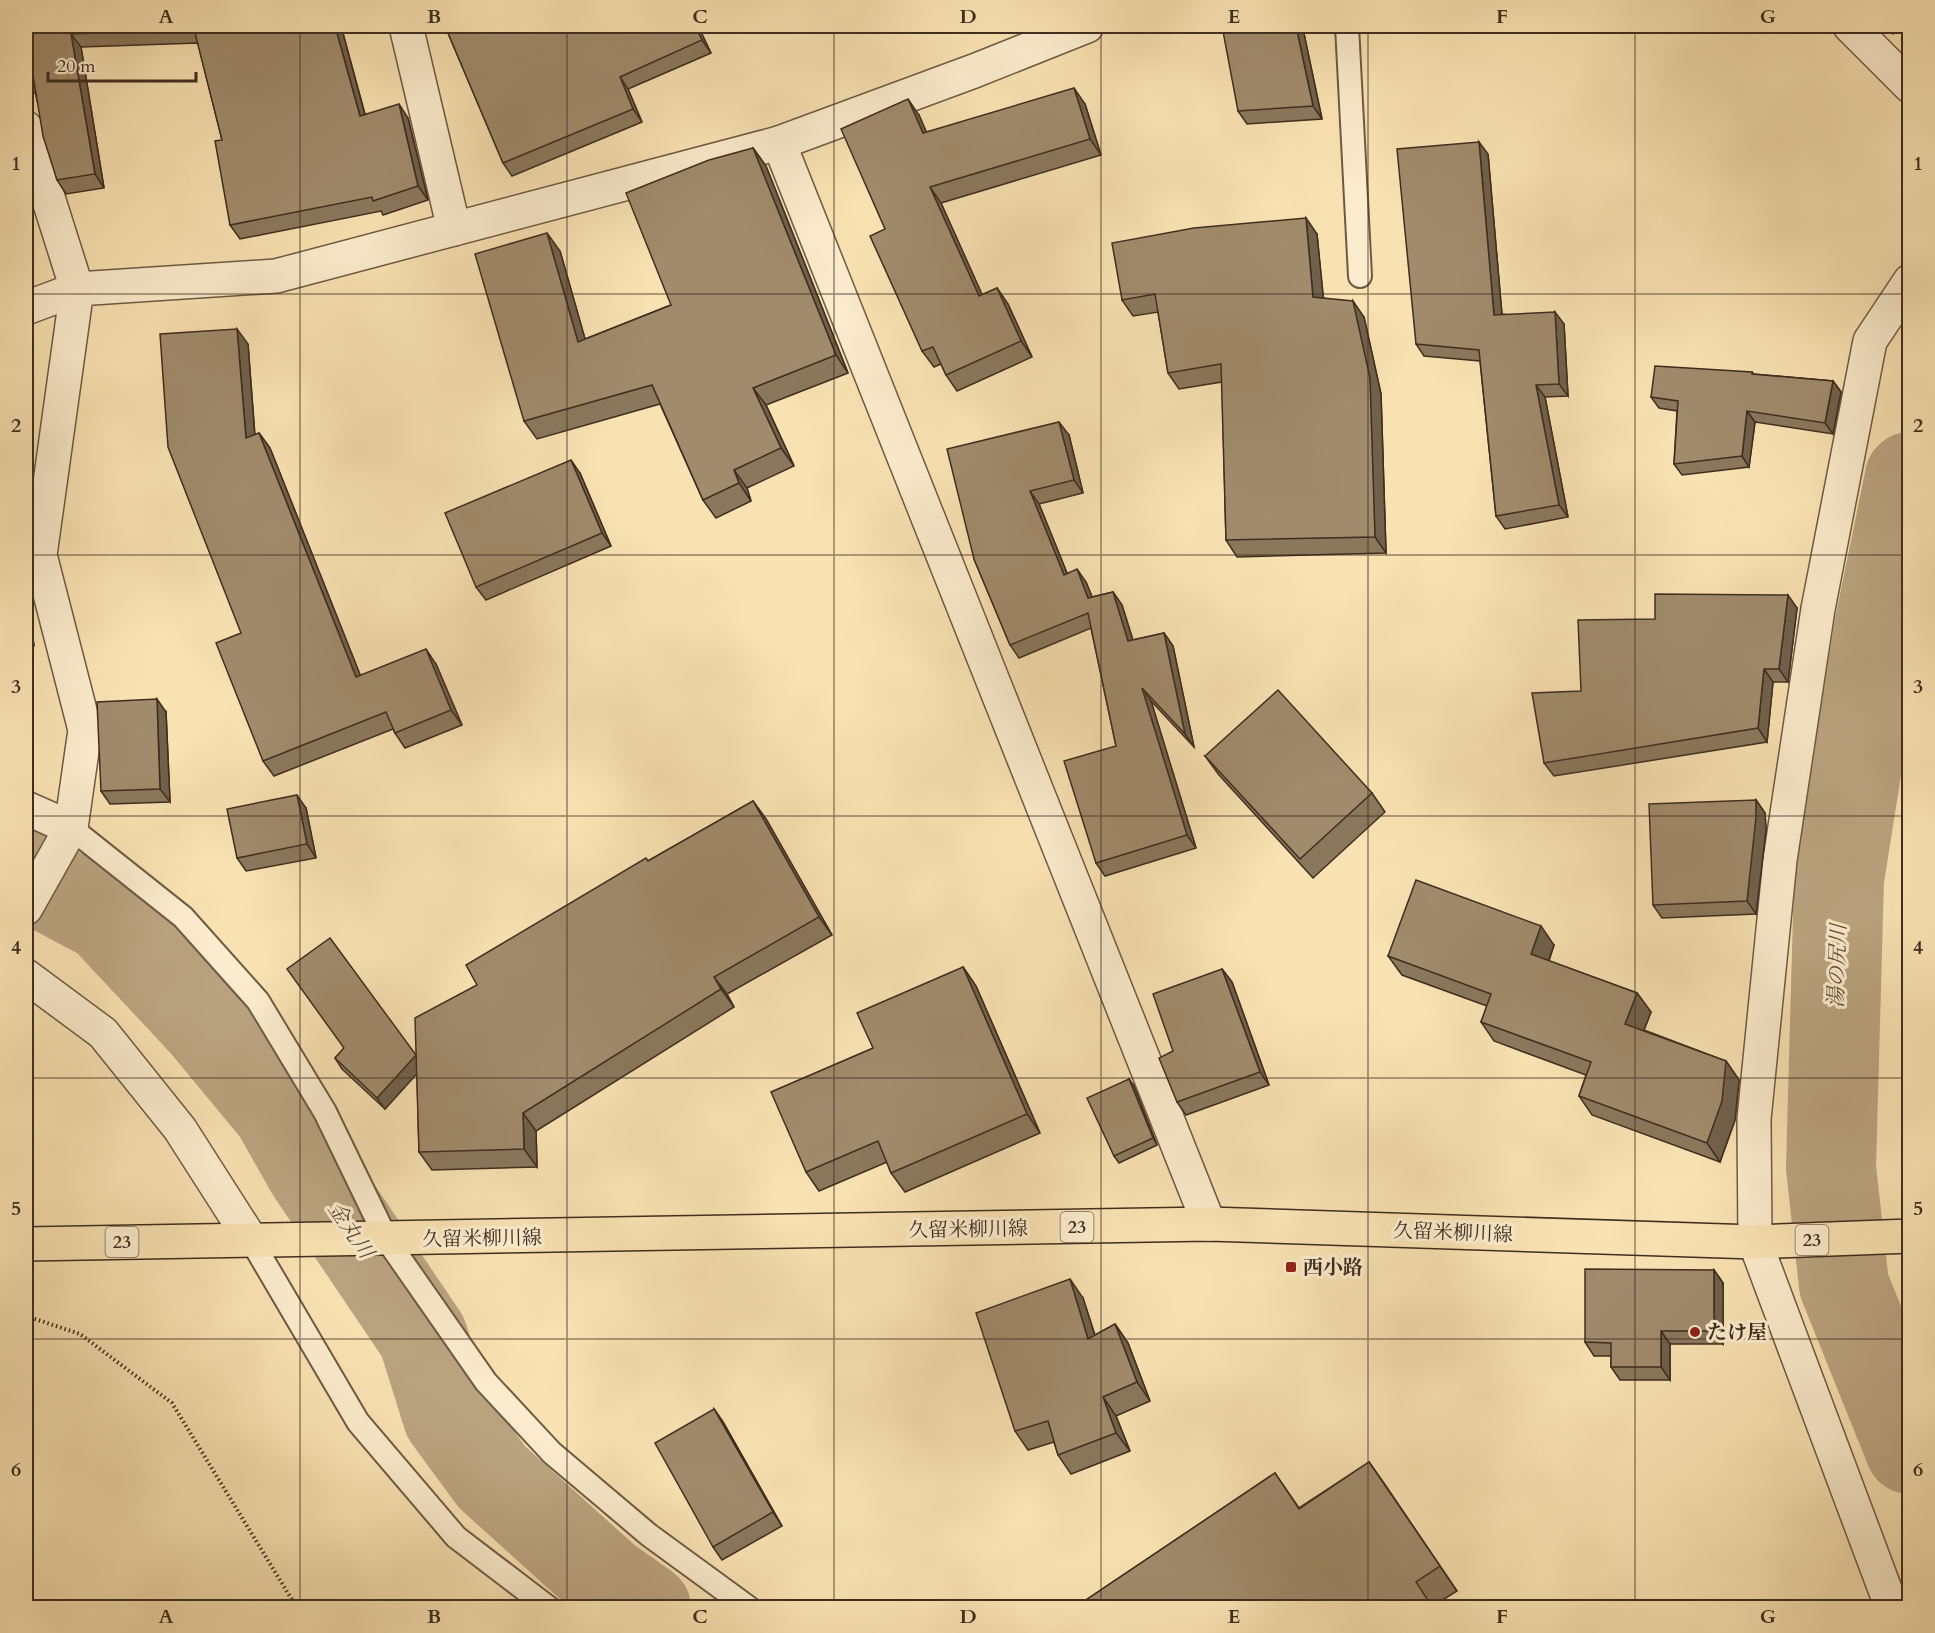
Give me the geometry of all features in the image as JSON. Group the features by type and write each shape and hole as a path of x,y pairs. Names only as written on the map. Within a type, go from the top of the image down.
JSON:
{"main road":[{"name":"久留米柳川線","path":"26,1244 260,1239 387,1240 1209,1224 1761,1242 1910,1236"}],"street":[{"path":"406,26 454,229"},
{"path":"26,308 77,289 276,276 779,143 1087,26"},
{"path":"1850,26 1910,86"},
{"path":"26,128 77,289 33,555 85,730 70,828 26,908"},
{"path":"779,143 1209,1224"},
{"path":"1892,1608 1761,1242 1754,1119 1780,860 1818,609 1870,341 1910,281"},
{"path":"26,808 70,828"},
{"path":"26,976 103,1033 180,1129 260,1239"}],"lane":[{"path":"1347,26 1360,276"},
{"path":"70,828 183,917 258,1001 325,1112 387,1240 486,1382 552,1453 649,1535 749,1608"},
{"path":"260,1239 358,1422 456,1537 549,1608"}],"path":[{"path":"26,1316 80,1335 172,1403 297,1608"}],"water":[{"path":"1881,1299 1909,1372 1909,1510 1830,1303"}],"building":[{"path":"26,26 335,26 360,116 399,104 418,186 373,201 372,197 230,225 215,141 222,140 194,29 71,34 95,174 57,180 43,136 33,75 26,78"},
{"path":"445,26 695,26 702,40 620,77 633,109 503,163"},
{"path":"1222,26 1296,26 1313,106 1238,111"},
{"path":"1074,88 1090,139 930,187 979,296 997,288 1021,341 946,375 933,347 922,351 870,236 885,229 841,129 908,99 923,133"},
{"path":"1479,142 1494,315 1555,312 1559,384 1536,385 1559,505 1496,516 1479,350 1416,344 1397,149"},
{"path":"753,148 836,355 753,388 781,448 734,470 739,483 703,500 652,385 524,421 475,254 547,233 578,342 671,305 626,193 709,160"},
{"path":"1306,218 1313,297 1353,301 1370,378 1375,537 1226,540 1221,364 1168,373 1155,294 1122,300 1112,243 1194,228"},
{"path":"237,329 246,438 259,433 356,677 426,649 451,710 395,733 386,712 263,761 216,643 241,633 168,447 160,334"},
{"path":"1655,366 1752,372 1752,374 1833,381 1825,423 1747,411 1742,456 1674,464 1678,401 1651,397"},
{"path":"1059,422 1074,480 1030,491 1064,575 1077,569 1088,598 1113,592 1128,641 1164,633 1185,734 1142,688 1187,835 1096,863 1064,761 1116,746 1088,613 1010,645 974,559 947,449"},
{"path":"571,460 602,533 476,587 445,513"},
{"path":"1655,594 1788,595 1779,669 1764,669 1758,728 1544,763 1532,693 1581,691 1578,620 1655,619"},
{"path":"1278,690 1372,793 1300,859 1205,756"},
{"path":"157,699 160,789 101,791 97,702"},
{"path":"297,795 307,844 237,858 227,809"},
{"path":"1756,800 1747,901 1653,905 1649,804"},
{"path":"753,801 819,917 714,977 721,989 523,1113 524,1149 419,1152 415,1018 477,985 466,965 646,858 648,861"},
{"path":"1416,880 1541,926 1531,954 1637,993 1625,1024 1726,1061 1722,1101 1707,1143 1579,1096 1591,1062 1481,1022 1491,994 1388,956"},
{"path":"330,938 416,1055 377,1098 335,1058 344,1048 287,969"},
{"path":"963,967 1027,1114 891,1173 878,1141 806,1172 771,1092 873,1048 857,1013"},
{"path":"1222,969 1260,1072 1177,1102 1159,1058 1173,1051 1153,994"},
{"path":"1129,1079 1153,1138 1114,1156 1087,1098"},
{"path":"1585,1269 1714,1270 1714,1331 1661,1331 1661,1367 1611,1367 1611,1343 1585,1342"},
{"path":"1070,1279 1088,1339 1115,1324 1137,1382 1103,1397 1116,1433 1058,1455 1048,1421 1015,1431 976,1313"},
{"path":"714,1409 773,1512 713,1547 655,1443"},
{"path":"1369,1462 1440,1566 1416,1582 1433,1608 1074,1608 1275,1473 1299,1509"}],"waterway":[{"name":"湯の尻川","path":"1910,477 1879,628 1839,879 1831,1168 1844,1285 1910,1449"},
{"name":"金丸川","path":"26,875 105,917 205,1024 277,1111 311,1171 423,1337 448,1417 492,1477 606,1580 646,1608"}],"place":[{"name":"西小路","path":"1291,1267"},
{"name":"たけ屋","path":"1695,1332"}]}
